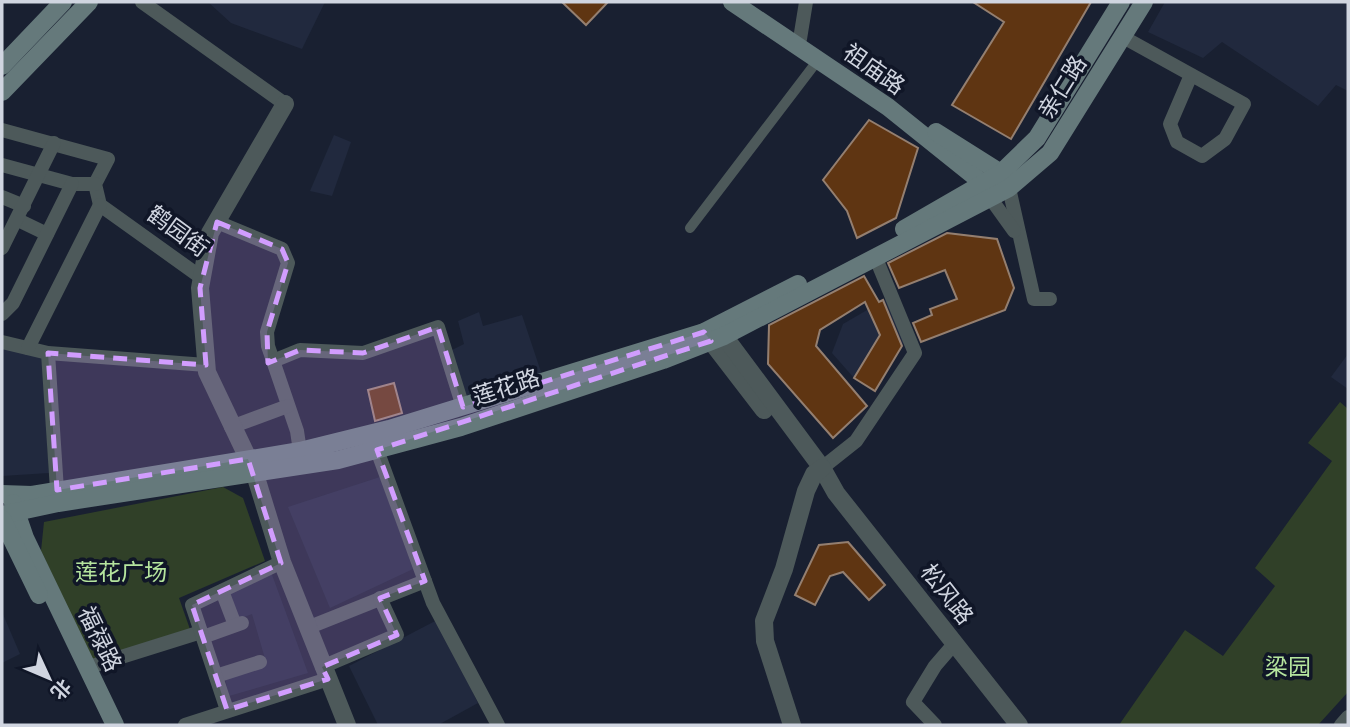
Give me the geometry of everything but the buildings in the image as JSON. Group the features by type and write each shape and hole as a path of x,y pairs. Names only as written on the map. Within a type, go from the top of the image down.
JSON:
{"main road":[{"path":"5,56 63,2"},
{"path":"2,92 89,2"},
{"name":"祖庙路","path":"732,2 887,107 988,192"},
{"name":"祖庙路","path":"745,2 1005,181"},
{"name":"亲仁路","path":"1005,181 1037,138 1121,2"},
{"name":"亲仁路","path":"1005,181 1049,153 1144,2"},
{"path":"988,192 1005,181"},
{"name":"莲花路","path":"5,508 57,490 251,465 338,460 468,425 714,334 875,256 988,192"},
{"name":"莲花路","path":"5,508 251,465 714,334 988,192"},
{"name":"福禄路","path":"5,508 25,538 116,725"},
{"name":"福禄路","path":"5,508 102,725"}],"street":[{"path":"142,2 285,104 210,233 202,278"},
{"path":"800,39 806,2"},
{"path":"1123,37 1244,104 1225,139 1202,156 1177,142 1170,124 1191,75"},
{"path":"690,228 818,60"},
{"path":"2,130 108,159 95,184 100,205 28,348"},
{"path":"2,248 54,143"},
{"path":"3,168 39,174 72,184 95,184"},
{"path":"1005,181 1034,299 1050,299"},
{"path":"2,314 13,303 72,184"},
{"path":"988,192 1019,238"},
{"path":"2,197 47,234"},
{"name":"鹤园街","path":"100,205 202,278 206,365 231,426 251,465 282,562 347,725"},
{"path":"217,222 282,249 288,262 267,332 300,451"},
{"path":"792,725 765,641 764,621 784,569 806,491 818,471 856,441 915,353 875,256"},
{"path":"273,361 300,350 363,353 438,327 463,407"},
{"path":"714,334 818,471"},
{"path":"2,342 48,353 206,365"},
{"path":"48,353 57,490"},
{"path":"231,426 288,406"},
{"path":"377,450 425,581 494,724"},
{"name":"松风路","path":"818,471 1019,725"},
{"path":"227,710 192,605 282,562"},
{"path":"307,628 425,581"},
{"path":"86,668 238,624 222,591"},
{"path":"185,725 325,673 397,635 380,598"},
{"path":"935,725 913,702 935,666 954,643"},
{"path":"216,677 260,662"},
{"path":"1340,725 1348,717"}],"highlighted area":[{"path":"217,222 282,249 288,263 267,332 268,363 300,350 363,353 438,327 463,407 704,332 711,341 377,450 425,581 380,598 397,635 322,667 328,679 227,710 192,605 281,563 248,459 57,490 48,353 206,365 200,288"}],"shaded area":[{"path":"208,2 325,2 302,49 231,23"},
{"path":"1165,2 1348,2 1348,91 1336,85 1318,106 1222,42 1203,58 1148,32"},
{"path":"334,135 351,142 332,196 310,191"},
{"path":"886,299 905,341 875,391 854,378 832,353 843,324"},
{"path":"479,312 483,326 522,315 542,375 465,399 448,352 464,344 458,321"},
{"path":"2,348 42,356 49,473 2,476"},
{"path":"1348,354 1348,389 1331,377"},
{"path":"380,477 413,569 330,608 288,507"},
{"path":"271,572 308,673 229,696 225,678 266,662 252,614 236,620 226,593"},
{"path":"2,612 20,654 2,663"},
{"path":"437,620 478,703 438,725 378,725 349,666"}],"green space":[{"name":"梁园","path":"1340,402 1348,409 1348,692 1318,725 1119,725 1185,630 1223,656 1275,586 1255,568 1332,461 1308,443"},
{"name":"莲花广场","path":"223,487 243,498 265,561 179,598 191,632 94,664 41,551 44,522"}]}
